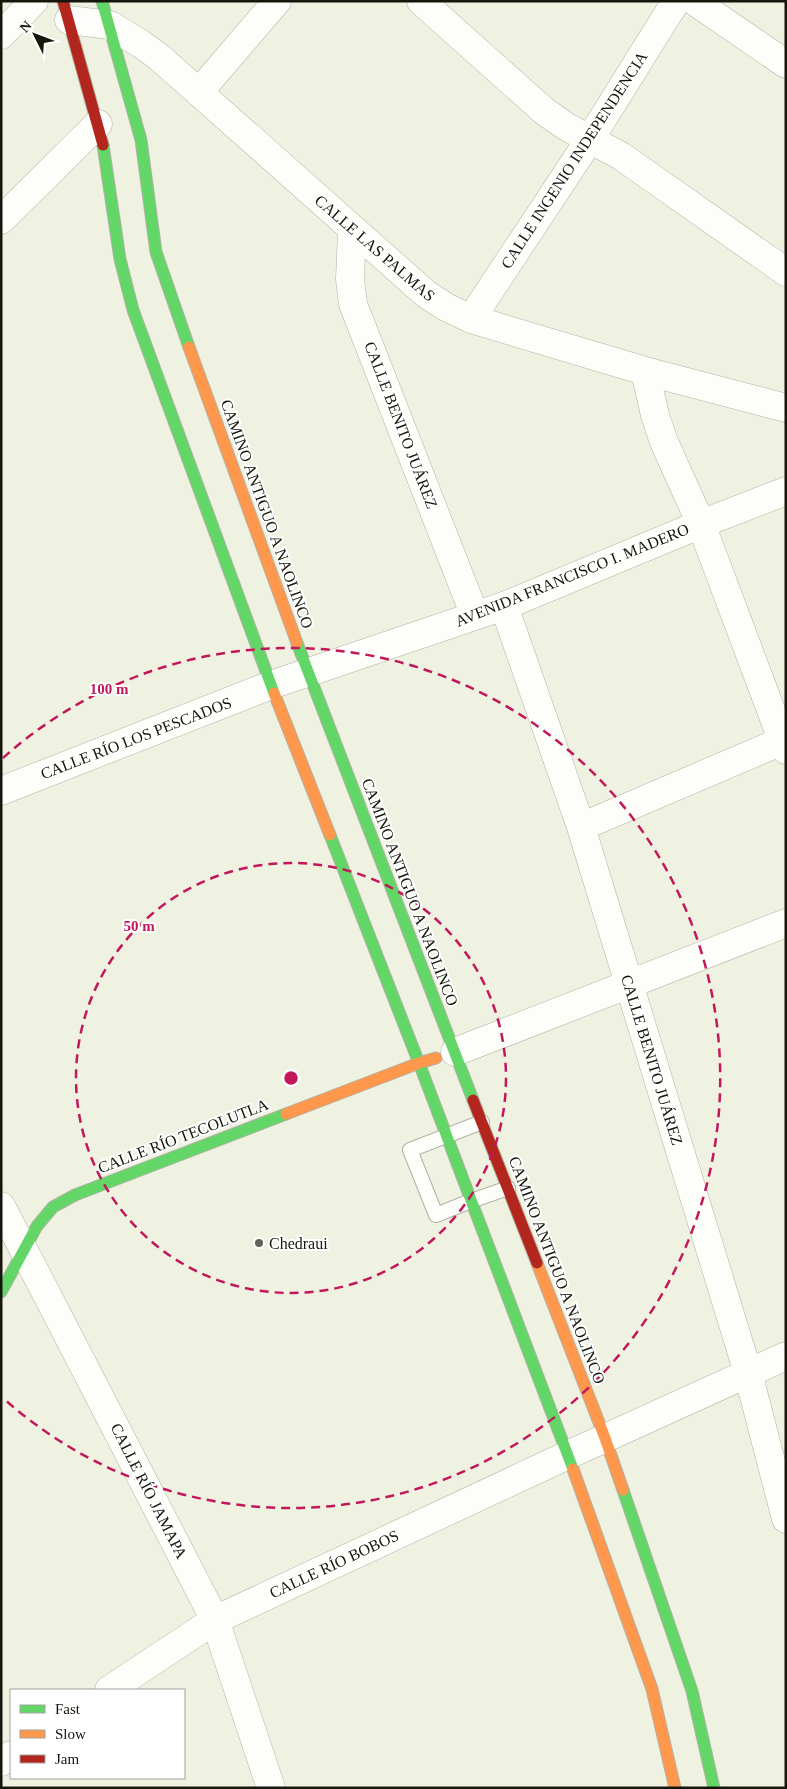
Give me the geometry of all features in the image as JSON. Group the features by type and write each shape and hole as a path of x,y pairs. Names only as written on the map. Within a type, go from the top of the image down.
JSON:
{"main road":[{"path":"66,11 106,159 120,259 133,310 271,684 419,1063 568,1454 652,1689 675,1788"},
{"name":"CAMINO ANTIGUO A NAOLINCO","path":"106,13 141,140 156,252 171,298 307,672 605,1438 692,1691 714,1788"},
{"name":"CALLE RÍO TECOLUTLA","path":"1,1292 38,1226 53,1207 75,1195 419,1063 455,1052"}],"street":[{"path":"1,35 34,1"},
{"path":"200,92 277,1"},
{"path":"421,1 544,111 567,127 621,156 786,272"},
{"name":"CALLE INGENIO INDEPENDENCIA","path":"471,319 590,139 676,1"},
{"path":"694,1 786,64"},
{"name":"CALLE LAS PALMAS","path":"66,11 106,13 200,92 352,230 426,294 446,307 471,319 646,371 786,408"},
{"path":"1,220 98,124"},
{"name":"CALLE BENITO JUÁREZ","path":"352,230 350,279 354,304 475,616"},
{"path":"581,826 784,745 701,524 664,442 654,415 646,371"},
{"name":"AVENIDA FRANCISCO I. MADERO","path":"271,684 504,606 701,524 786,491"},
{"name":"CALLE BENITO JUÁREZ","path":"504,606 581,826 748,1373 786,1519"},
{"name":"CALLE RÍO LOS PESCADOS","path":"1,791 271,684"},
{"path":"455,1052 786,923"},
{"name":"CALLE RÍO JAMAPA","path":"1,1206 215,1620 270,1788"},
{"name":"CALLE RÍO BOBOS","path":"112,1689 215,1620 568,1454 786,1356"}],"lane":[{"path":"482,1122 410,1150 436,1215 508,1188"}],"traffic: fast":[{"path":"102,1 141,140 156,252 189,347"},
{"path":"103,145 120,259 133,310 274,693"},
{"path":"297,643 473,1100"},
{"path":"330,835 419,1063 573,1469"},
{"path":"1,1292 37,1226 53,1207 75,1195 286,1114"},
{"path":"623,1490 692,1691 714,1788"}],"traffic: slow":[{"path":"189,347 297,643"},
{"path":"274,693 330,835"},
{"path":"286,1114 436,1058"},
{"path":"537,1263 605,1438 623,1490"},
{"path":"573,1469 652,1689 675,1788"}],"traffic: jam":[{"path":"63,1 103,145"},
{"path":"473,1100 537,1263"}],"place":[{"name":"Chedraui","path":"259,1243"}]}
